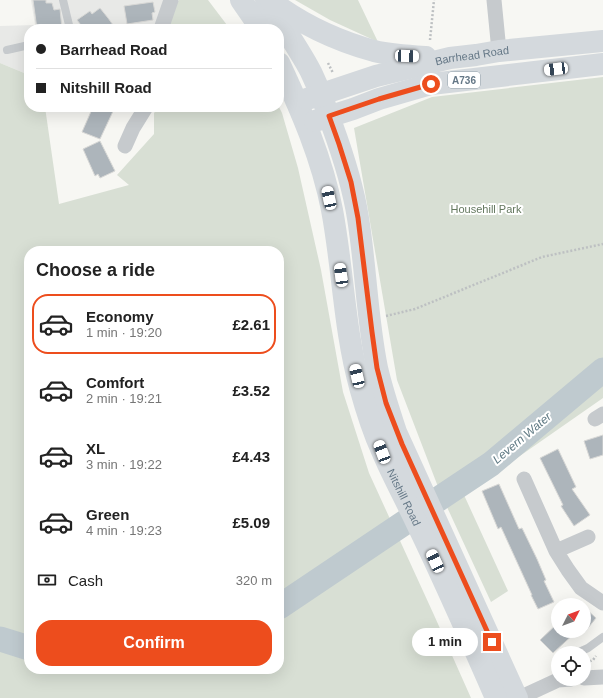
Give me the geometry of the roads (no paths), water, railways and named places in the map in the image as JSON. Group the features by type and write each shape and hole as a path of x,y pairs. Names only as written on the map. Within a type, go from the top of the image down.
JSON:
{"main road":[{"path":"241,0 258,24"},
{"name":"Nitshill Road","path":"266,0 282,24"},
{"name":"A736","path":"271,0 289,13 331,36 375,51 433,60"},
{"name":"Nitshill Road","path":"284,27 297,47 321,94 351,182 358,218 377,368 386,403 392,448 419,526 496,698"},
{"name":"Barrhead Road","path":"297,103 376,76 433,60 499,51 603,41"},
{"path":"569,44 572,68"},
{"path":"429,85 433,60"},
{"name":"Barrhead Road","path":"306,124 379,99 429,85 603,64"},
{"name":"Nitshill Road","path":"284,74 306,124 326,184 332,211 352,354 370,419 392,448 452,552 518,698"}],"street":[{"path":"163,24 171,0"},
{"path":"494,0 499,51"},
{"path":"125,146 133,128 143,112"},
{"path":"524,479 556,551 568,570 581,588 603,603"},
{"path":"556,551 588,536"},
{"path":"591,678 603,677"},
{"path":"518,698 551,683"}],"lane":[{"path":"63,0 69,24"},
{"path":"7,50 24,46"},
{"path":"591,646 603,637"}],"waterway":[{"name":"Levern Water","path":"437,500 491,464 603,370"},
{"name":"Levern Water","path":"284,604 407,521"},
{"name":"Levern Water","path":"0,639 24,646"}],"park label":[{"name":"Househill Park","path":"486,209"}]}
